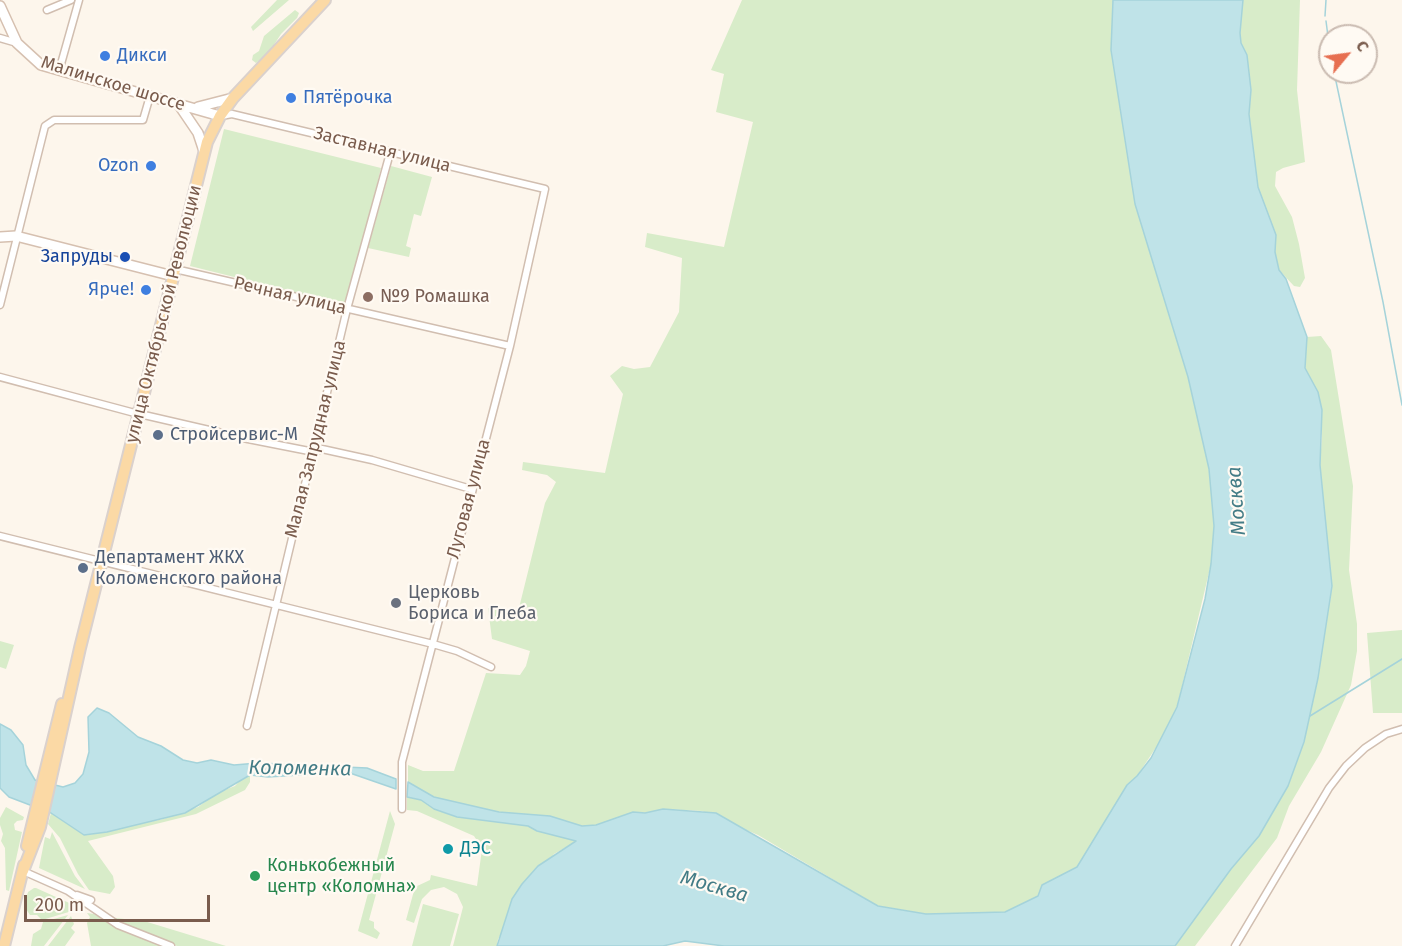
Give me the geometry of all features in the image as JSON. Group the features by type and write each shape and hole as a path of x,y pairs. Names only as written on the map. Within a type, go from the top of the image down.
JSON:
{"main road":[{"name":"улица Октябрьской Революции","path":"4,946 204,151 220,116 233,98 325,0"},
{"name":"Малинское шоссе","path":"0,6 17,43 32,60 59,71 220,116"},
{"path":"192,108 214,105 233,98"},
{"path":"177,103 190,118 204,151"},
{"name":"Речная улица","path":"0,237 16,236 174,272"}],"street":[{"path":"47,10 71,0"},
{"path":"59,71 79,0"},
{"path":"0,38 17,43"},
{"path":"0,305 42,132 48,122 54,120 143,120 150,96"},
{"name":"Заставная улица","path":"220,116 232,114 545,189"},
{"name":"Малая Запрудная улица","path":"247,726 347,309 390,153"},
{"name":"Луговая улица","path":"402,809 402,762 471,489 510,346 545,189"},
{"name":"Речная улица","path":"174,272 510,346"},
{"path":"0,377 139,414 314,452 322,449 372,460 471,489"},
{"path":"0,536 433,644 457,651 491,667"},
{"path":"1235,946 1331,785 1365,748 1386,734 1402,729"},
{"path":"23,871 91,900"},
{"path":"68,891 118,925 171,946"}],"green space":[{"path":"277,0 289,0 253,31 251,27"},
{"path":"742,0 1113,0 1111,50 1135,204 1188,377 1209,469 1214,526 1211,564 1177,707 1165,734 1137,776 1127,785 1077,867 1042,885 1038,896 1006,912 926,914 878,906 758,835 702,811 663,809 645,813 633,812 596,825 582,826 550,816 499,812 434,797 408,782 408,765 423,771 454,771 486,673 520,675 526,666 530,651 492,639 488,608 515,614 518,612 545,503 556,482 547,475 522,470 523,462 605,473 623,394 610,376 622,366 634,369 650,367 679,312 682,258 645,247 647,233 724,247 753,122 716,112 724,74 711,70"},
{"path":"1243,0 1300,0 1297,90 1305,162 1276,172 1275,186 1292,217 1299,244 1305,278 1300,287 1294,286 1279,270 1275,252 1276,235 1258,187 1249,114 1251,90 1247,55 1241,43 1240,33"},
{"path":"295,10 299,13 297,18 281,34 268,54 256,63 252,60 253,55 259,51 264,36"},
{"path":"224,129 381,168 347,305 190,266"},
{"path":"391,166 432,177 421,216 414,214 406,246 411,248 409,257 368,248"},
{"path":"1321,336 1331,350 1353,486 1349,570 1357,624 1357,651 1351,685 1321,752 1289,806 1277,838 1195,946 1175,946 1231,869 1259,836 1304,742 1318,678 1332,586 1320,465 1322,434 1318,392 1305,368 1307,337"},
{"path":"1402,630 1402,713 1373,713 1367,633"},
{"path":"0,641 14,645 6,669 0,667"},
{"path":"250,775 250,782 245,790 196,814 88,841 113,876 115,887 110,894 89,890 78,874 60,838 48,824 51,813 84,835 163,819 198,807 217,793 235,786 244,776"},
{"path":"407,797 421,800 434,809 528,826 537,831 577,841 554,854 498,939 497,946 453,946 463,907 457,894 444,887 431,890 422,899 414,923 406,920 415,887 430,880 431,875 477,886 482,849 474,836 417,811 407,810"},
{"path":"6,807 24,817 23,820 14,824 15,830 22,832 9,891 6,890 5,848 1,841 3,834 0,825 0,818"},
{"path":"390,811 395,824 369,920 374,922 374,928 380,933 377,939 358,931"},
{"path":"52,832 75,876 85,889 39,868 45,837 50,839"},
{"path":"34,888 76,906 72,911 42,920 37,915 30,915 24,906 28,892"},
{"path":"423,904 459,914 450,946 412,946"},
{"path":"87,913 94,914 118,928 161,946 91,946 87,923 90,917"},
{"path":"68,915 44,946 31,946 33,934 41,929 43,922"},
{"path":"71,916 74,924 71,928 75,932 65,946 48,946"},
{"path":"115,918 144,921 226,946 177,946 118,922"}],"water":[{"name":"Москва","path":"1113,0 1243,0 1240,33 1241,43 1247,55 1251,90 1249,114 1258,187 1276,235 1275,252 1279,270 1286,279 1307,337 1305,368 1318,392 1322,410 1320,465 1332,586 1318,678 1304,742 1288,786 1259,836 1231,869 1175,946 724,946 685,941 663,946 497,946 512,899 522,884 538,866 576,841 537,831 528,826 457,817 434,809 421,800 407,797 408,782 434,797 499,812 550,816 582,826 596,825 633,812 645,813 663,809 716,813 878,906 926,914 1005,912 1038,896 1042,885 1077,867 1127,785 1151,758 1177,707 1205,599 1214,526 1209,469 1188,377 1135,204 1111,50"},
{"name":"Коломенка","path":"97,708 109,713 138,737 161,746 183,760 197,763 211,760 234,765 258,763 367,768 396,779 396,789 347,772 268,777 250,775 185,813 107,832 84,835 51,813 9,797 0,788 0,724 11,730 23,745 26,765 35,780 63,787 75,783 83,774 89,752 88,717"}],"waterway":[{"path":"1325,16 1326,0"},
{"path":"1337,84 1383,302 1402,405"},
{"path":"1310,716 1402,659"}],"place":[{"name":"Дикси","path":"105,56"},
{"name":"Пятёрочка","path":"291,98"},
{"name":"Ozon","path":"151,166"},
{"name":"Запруды","path":"125,257"},
{"name":"Ярче!","path":"146,290"},
{"name":"№9 Ромашка","path":"368,297"},
{"name":"Стройсервис-М","path":"158,435"},
{"name":"Департамент ЖКХ Коломенского района","path":"83,568"},
{"name":"Церковь Бориса и Глеба","path":"396,603"},
{"name":"ДЭС","path":"448,849"},
{"name":"Конькобежный центр «Коломна»","path":"255,876"}]}
